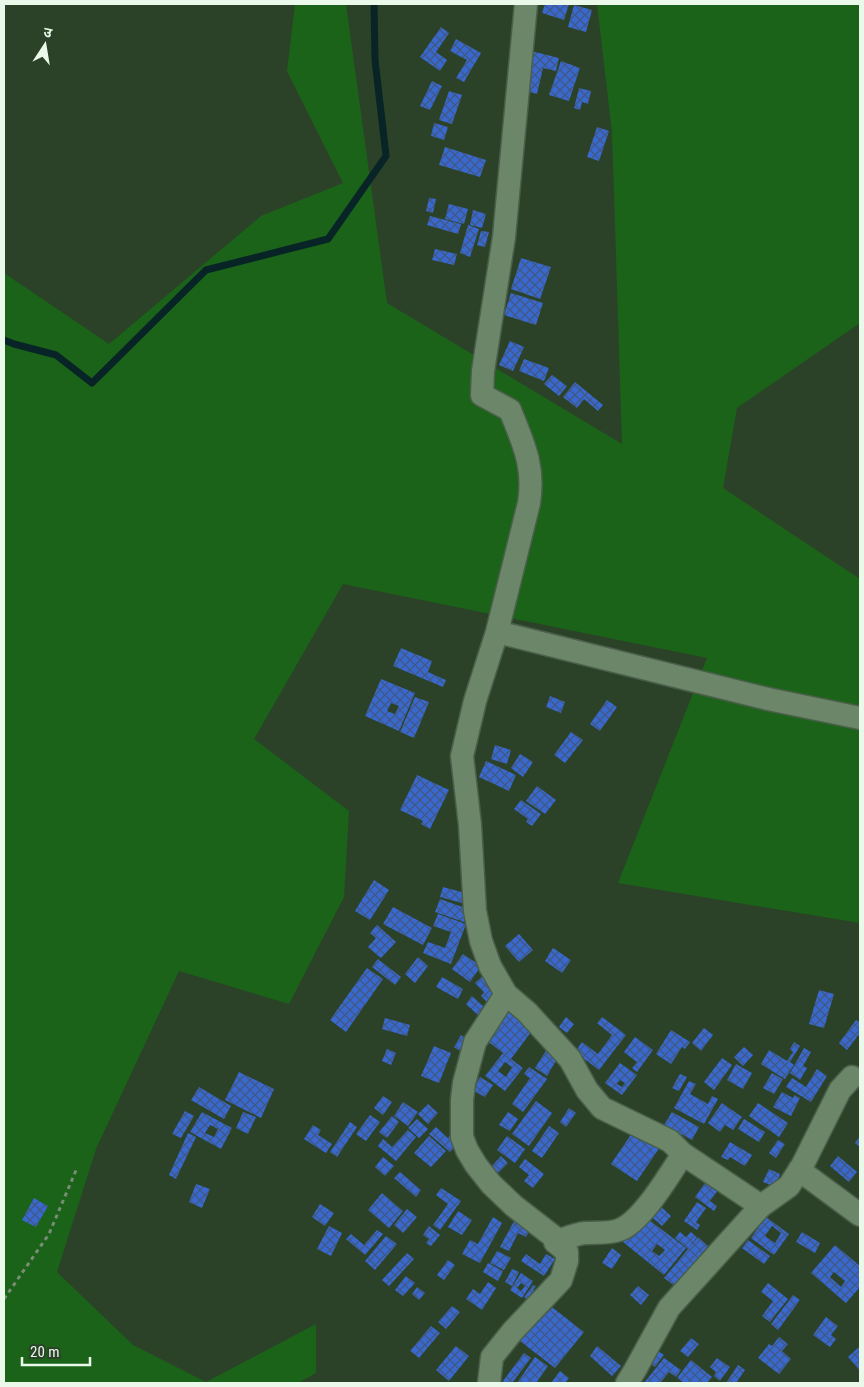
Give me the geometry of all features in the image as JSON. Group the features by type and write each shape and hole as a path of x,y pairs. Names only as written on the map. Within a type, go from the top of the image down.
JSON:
{"street":[{"path":"526,4 504,237 483,371 482,395 510,410 527,453 531,472 531,488 529,503 497,632 474,702 462,756 470,825 475,911 481,941 490,966 506,994 527,1012 570,1059 587,1090 602,1108 670,1141 683,1154 761,1206"},
{"path":"497,632 768,699 860,718"},
{"path":"489,1383 492,1357 512,1332 561,1280 567,1261 567,1252 555,1242 554,1236 514,1206 491,1184 476,1165 462,1137 464,1083 474,1042 506,994"},
{"path":"626,1383 669,1308 761,1206 789,1186 840,1090 852,1077"},
{"path":"555,1242 582,1234 614,1232 631,1224 643,1212 683,1154"},
{"path":"799,1170 860,1215"}],"path":[{"path":"4,1298 49,1234 77,1168"}],"green space":[{"path":"295,4 346,4 387,303 622,444 612,132 597,4 860,4 860,323 737,408 723,488 860,579 860,923 618,883 707,658 343,584 254,739 349,811 344,897 289,1004 179,971 96,1149 57,1272 133,1345 206,1382 316,1324 316,1373 298,1383 4,1383 4,273 109,344 261,216 343,183 287,71"}],"building":[{"path":"545,4 569,4 564,20 542,13"},
{"path":"574,5 592,10 586,32 568,27"},
{"path":"441,27 449,33 436,52 447,60 440,71 420,57"},
{"path":"456,39 481,53 464,82 456,78 467,60 450,51"},
{"path":"531,51 559,58 556,71 543,68 537,94 521,90"},
{"path":"561,61 580,68 569,101 549,95"},
{"path":"432,81 442,86 430,110 420,106"},
{"path":"579,88 591,91 588,104 582,102 580,110 574,108"},
{"path":"449,91 462,95 452,124 439,120"},
{"path":"434,123 448,127 444,140 431,136"},
{"path":"597,127 609,131 599,161 587,157"},
{"path":"445,147 486,160 480,177 439,165"},
{"path":"429,198 436,199 433,213 426,211"},
{"path":"449,204 468,209 464,224 445,219"},
{"path":"473,210 486,214 482,228 470,225"},
{"path":"430,216 461,224 458,234 427,225"},
{"path":"468,225 479,229 470,257 460,253"},
{"path":"481,231 489,232 485,247 477,245"},
{"path":"435,249 457,254 454,265 432,260"},
{"path":"521,258 551,267 540,299 511,289"},
{"path":"511,293 543,303 536,325 504,315"},
{"path":"510,341 524,347 513,371 499,365"},
{"path":"524,359 549,368 544,381 519,371"},
{"path":"552,375 567,386 559,396 544,384"},
{"path":"575,382 603,405 598,411 584,399 577,408 563,397"},
{"path":"401,648 432,661 428,672 446,680 443,687 393,666"},
{"path":"381,679 415,693 399,731 365,716","holes":["391,703 399,706 395,714 387,711"]},
{"path":"550,696 565,702 561,713 546,707"},
{"path":"415,697 429,702 414,738 400,732"},
{"path":"607,700 617,707 600,731 590,724"},
{"path":"571,732 583,740 565,763 554,755"},
{"path":"495,745 511,750 507,764 491,759"},
{"path":"520,754 533,762 523,777 511,768"},
{"path":"486,761 516,775 509,791 479,777"},
{"path":"417,775 449,790 430,829 421,824 423,821 400,810"},
{"path":"537,786 556,800 545,814 526,801"},
{"path":"521,800 541,814 532,826 526,822 528,819 514,809"},
{"path":"374,880 389,890 370,920 355,911"},
{"path":"443,887 465,893 462,903 440,897"},
{"path":"440,899 468,909 464,922 435,912"},
{"path":"393,907 432,928 423,945 383,924"},
{"path":"438,914 466,924 451,964 423,953 428,942 445,948 451,932 433,926"},
{"path":"377,925 396,942 381,958 368,947 376,938 370,933"},
{"path":"519,934 533,950 519,962 505,946"},
{"path":"553,948 571,960 562,973 545,961"},
{"path":"463,954 481,966 470,982 452,969"},
{"path":"418,957 428,966 415,983 405,974"},
{"path":"378,959 401,977 395,985 372,967"},
{"path":"367,968 383,979 346,1032 330,1020"},
{"path":"485,974 500,989 487,1002 481,996 484,992 475,983"},
{"path":"442,977 463,989 458,999 436,987"},
{"path":"819,990 834,994 824,1028 809,1024"},
{"path":"472,996 486,1009 479,1016 466,1004"},
{"path":"504,1006 534,1028 511,1059 523,1068 505,1091 485,1076 503,1053 482,1037","holes":["505,1062 512,1067 506,1077 498,1071"]},
{"path":"566,1017 574,1024 567,1033 559,1027"},
{"path":"602,1017 626,1035 599,1070 575,1052 582,1042 598,1054 612,1035 597,1023"},
{"path":"385,1018 410,1025 407,1036 382,1029"},
{"path":"856,1020 860,1022 860,1033 847,1050 839,1043"},
{"path":"704,1028 713,1035 701,1051 692,1043"},
{"path":"671,1030 690,1042 685,1049 682,1047 671,1064 656,1054"},
{"path":"461,1035 472,1042 465,1054 454,1047"},
{"path":"635,1037 653,1050 637,1072 632,1068 637,1062 624,1052"},
{"path":"794,1042 800,1046 790,1062 794,1065 785,1079 761,1064 769,1050 787,1061 793,1052 790,1049"},
{"path":"434,1046 451,1053 439,1083 421,1076"},
{"path":"549,1046 560,1054 547,1076 535,1068"},
{"path":"744,1047 753,1055 743,1066 734,1057"},
{"path":"804,1048 811,1052 803,1066 807,1068 800,1080 790,1073"},
{"path":"387,1049 396,1053 391,1065 382,1061"},
{"path":"722,1058 732,1065 714,1090 704,1082"},
{"path":"620,1063 637,1075 622,1095 605,1083","holes":["620,1080 625,1083 622,1087 617,1084"]},
{"path":"736,1064 752,1073 743,1089 727,1080"},
{"path":"529,1067 547,1079 523,1112 512,1104 530,1078 524,1074"},
{"path":"817,1069 827,1076 811,1102 786,1087 792,1078 806,1087"},
{"path":"239,1072 274,1089 261,1118 225,1100"},
{"path":"772,1073 783,1079 774,1094 763,1088"},
{"path":"680,1074 687,1077 679,1091 672,1088"},
{"path":"480,1077 493,1085 485,1097 472,1090"},
{"path":"689,1081 696,1084 690,1094 708,1104 712,1096 718,1099 704,1124 674,1108"},
{"path":"199,1087 231,1106 224,1119 191,1100"},
{"path":"782,1092 793,1098 794,1095 800,1098 791,1116 773,1107"},
{"path":"383,1096 392,1102 383,1115 374,1108"},
{"path":"536,1101 552,1113 529,1146 512,1134"},
{"path":"403,1102 418,1112 408,1126 394,1116"},
{"path":"722,1103 742,1117 733,1130 725,1125 720,1132 708,1123"},
{"path":"758,1103 788,1123 779,1137 749,1116"},
{"path":"428,1104 438,1113 428,1124 418,1114"},
{"path":"569,1108 576,1113 566,1127 560,1122"},
{"path":"185,1111 194,1116 181,1138 172,1134"},
{"path":"202,1112 232,1128 221,1149 190,1132","holes":["210,1125 218,1129 214,1137 205,1133"]},
{"path":"243,1112 256,1117 248,1134 236,1128"},
{"path":"508,1112 518,1119 510,1131 499,1125"},
{"path":"672,1112 699,1127 692,1140 664,1125"},
{"path":"370,1115 380,1122 366,1141 356,1134"},
{"path":"392,1116 399,1122 387,1138 379,1132"},
{"path":"417,1119 428,1129 419,1138 408,1128"},
{"path":"744,1119 765,1132 759,1142 738,1129"},
{"path":"350,1122 357,1127 337,1157 330,1152"},
{"path":"313,1125 321,1130 318,1135 332,1144 326,1153 304,1139"},
{"path":"549,1126 559,1133 542,1158 532,1151"},
{"path":"436,1127 448,1138 454,1131 462,1139 450,1152 429,1134"},
{"path":"636,1127 662,1144 637,1181 611,1164"},
{"path":"408,1130 416,1137 396,1161 378,1146 383,1139 392,1147"},
{"path":"188,1133 196,1137 176,1179 169,1175"},
{"path":"429,1136 446,1151 431,1167 414,1153"},
{"path":"507,1136 525,1149 515,1163 497,1150"},
{"path":"860,1136 860,1147 855,1143"},
{"path":"778,1140 785,1144 776,1158 769,1153"},
{"path":"730,1142 752,1155 745,1166 730,1157 728,1160 721,1157"},
{"path":"501,1156 508,1163 497,1174 491,1167"},
{"path":"838,1156 857,1172 849,1182 830,1166"},
{"path":"383,1157 394,1166 385,1176 375,1167"},
{"path":"525,1159 544,1174 533,1188 524,1181 529,1175 519,1167"},
{"path":"769,1169 780,1174 775,1187 763,1182"},
{"path":"400,1172 421,1190 416,1197 394,1178"},
{"path":"707,1180 719,1189 710,1201 717,1206 714,1211 695,1197"},
{"path":"196,1184 210,1189 202,1208 189,1202"},
{"path":"441,1188 461,1201 440,1230 433,1225 448,1204 436,1195"},
{"path":"382,1193 403,1211 389,1228 368,1210"},
{"path":"34,1198 48,1206 36,1227 22,1220"},
{"path":"656,1202 671,1216 662,1226 647,1213"},
{"path":"697,1202 706,1208 696,1222 700,1225 697,1230 684,1221"},
{"path":"320,1204 334,1213 325,1226 312,1217"},
{"path":"407,1209 417,1217 403,1233 394,1225"},
{"path":"458,1211 472,1220 462,1235 448,1227"},
{"path":"644,1216 686,1248 664,1275 623,1242","holes":["657,1244 665,1250 659,1256 652,1251"]},
{"path":"493,1217 502,1223 480,1263 462,1254 470,1240 478,1244"},
{"path":"766,1217 789,1234 774,1255 751,1238","holes":["772,1226 781,1233 775,1243 765,1236"]},
{"path":"514,1221 530,1229 526,1237 518,1233 509,1251 500,1247"},
{"path":"329,1226 342,1233 331,1256 317,1249"},
{"path":"429,1226 440,1235 431,1246 426,1243 429,1239 423,1235"},
{"path":"377,1230 383,1234 365,1255 346,1239 351,1234 364,1245"},
{"path":"680,1232 686,1237 691,1232 697,1237 688,1249 675,1238"},
{"path":"802,1232 820,1243 815,1253 796,1242"},
{"path":"386,1236 397,1244 375,1270 365,1261"},
{"path":"698,1237 708,1246 675,1286 664,1278"},
{"path":"748,1240 770,1256 764,1264 742,1248"},
{"path":"835,1245 860,1266 860,1287 846,1303 811,1273","holes":["834,1272 845,1281 841,1287 830,1277"]},
{"path":"612,1248 621,1255 612,1269 602,1263"},
{"path":"497,1251 511,1258 504,1270 490,1263"},
{"path":"407,1253 414,1259 389,1286 382,1280"},
{"path":"526,1254 540,1264 546,1254 555,1259 544,1276 521,1261"},
{"path":"448,1260 455,1265 444,1280 437,1275"},
{"path":"488,1263 503,1271 498,1281 483,1272"},
{"path":"512,1269 519,1272 512,1286 505,1282"},
{"path":"521,1273 533,1281 522,1298 510,1290","holes":["521,1283 525,1286 521,1291 517,1288"]},
{"path":"406,1276 415,1283 403,1296 395,1290"},
{"path":"488,1282 496,1288 482,1310 466,1299 473,1289 480,1294"},
{"path":"768,1283 788,1299 770,1322 762,1316 773,1301 761,1292"},
{"path":"533,1285 536,1286 533,1290 535,1292 529,1301 524,1297"},
{"path":"638,1286 649,1295 641,1305 630,1295"},
{"path":"417,1287 425,1293 419,1300 412,1294"},
{"path":"793,1295 800,1300 778,1330 771,1324"},
{"path":"544,1301 584,1332 555,1368 516,1338"},
{"path":"452,1306 460,1312 446,1329 438,1322"},
{"path":"826,1317 838,1326 831,1335 836,1339 830,1347 813,1335"},
{"path":"431,1326 440,1333 419,1358 410,1351"},
{"path":"779,1337 788,1344 782,1351 791,1359 779,1374 758,1358 769,1344 772,1346"},
{"path":"691,1338 699,1344 688,1357 680,1351"},
{"path":"456,1346 469,1356 449,1381 436,1370"},
{"path":"597,1346 621,1366 612,1376 590,1356"},
{"path":"860,1346 860,1371 848,1357"},
{"path":"655,1349 664,1355 655,1367 647,1361"},
{"path":"524,1353 531,1358 512,1383 505,1383 503,1381"},
{"path":"535,1357 548,1366 536,1383 517,1383"},
{"path":"664,1358 681,1370 676,1377 669,1372 660,1383 644,1383"},
{"path":"717,1358 730,1367 720,1381 714,1376 716,1372 710,1367"},
{"path":"691,1360 712,1377 707,1383 684,1383 677,1378"},
{"path":"738,1365 745,1370 736,1383 726,1383"},
{"path":"560,1371 569,1378 565,1383 551,1383"}],"waterway":[{"path":"4,340 56,355 92,383 206,270 328,239 386,156 375,60 374,4"}]}
